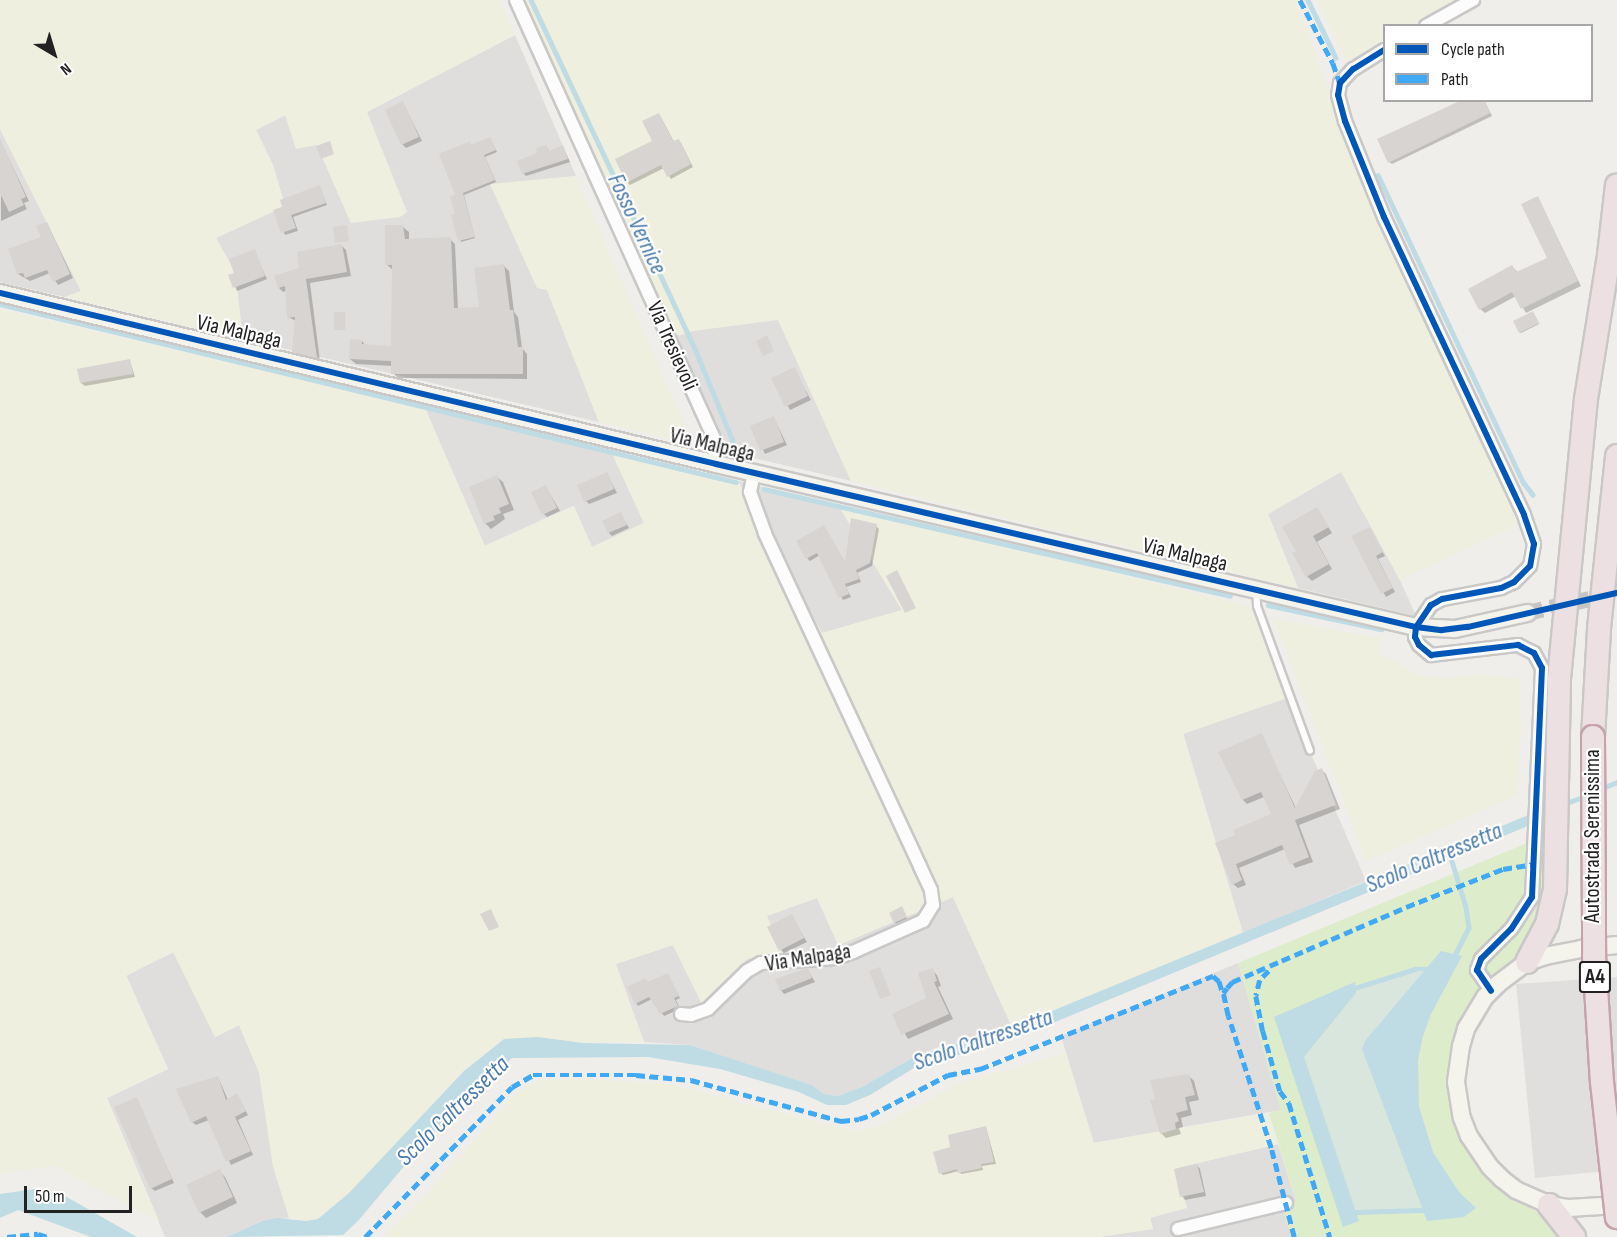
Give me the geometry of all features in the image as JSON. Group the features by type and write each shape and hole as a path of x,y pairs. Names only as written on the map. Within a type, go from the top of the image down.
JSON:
{"highway":[{"path":"1527,962 1547,924 1553,902 1545,846 1547,790 1586,399 1609,255 1617,185"},
{"name":"Autostrada Serenissima","path":"1617,456 1599,628 1593,737 1594,956 1602,1082 1617,1216"},
{"path":"1549,1205 1574,1237"}],"street":[{"name":"Via Tresievoli","path":"516,0 713,436 716,465"},
{"path":"1430,24 1473,0"},
{"path":"1383,51 1353,69 1340,83 1338,95 1343,112 1359,159 1384,217 1524,515 1534,544 1530,566 1514,582 1501,588 1436,602 1421,616 1415,637 1419,645 1436,656 1518,645 1538,657 1544,682 1547,790"},
{"name":"Via Malpaga","path":"0,293 716,465 1416,627 1455,629 1527,613"},
{"name":"Via Malpaga","path":"681,1014 691,1015 708,1010 747,971 761,963 836,958 854,952 923,921 933,905 931,890 765,533 750,492 754,473"},
{"path":"1491,991 1477,970 1481,959 1511,929 1533,897 1545,846"},
{"path":"1617,945 1563,951 1527,962 1491,991 1475,1012 1461,1046 1456,1082 1462,1118 1478,1151 1488,1166 1516,1190 1549,1205 1569,1208 1617,1205"},
{"path":"1178,1229 1286,1203"}],"lane":[{"path":"1256,590 1257,606 1310,751"}],"shaded area":[{"path":"515,35 576,176 490,185 547,290 599,422 243,339 235,272 216,238 285,206 273,165 256,130 286,115 317,145 351,223 378,142 367,112"},
{"path":"0,129 81,291 65,297 0,282"},
{"path":"778,319 851,481 719,450 669,334 680,335 692,331"},
{"path":"425,408 611,451 644,523 592,547 573,506 484,546"},
{"path":"1341,471 1400,580 1416,616 1298,588 1268,514"},
{"path":"738,481 838,505 902,610 822,633"},
{"path":"1287,698 1366,881 1243,933 1183,733"},
{"path":"953,897 1012,1027 972,1042 945,1045 919,1054 862,1087 838,1096 824,1094 812,1085 690,1045 644,1042 615,964 673,945 702,1004 747,959 766,916 817,898 838,945"},
{"path":"174,952 215,1037 239,1025 259,1072 273,1166 289,1218 262,1221 227,1237 165,1237 107,1098 168,1069 126,975"},
{"path":"1238,963 1281,1110 1093,1143 1061,1036"},
{"path":"1415,969 1427,969 1365,1041 1362,1049 1422,1210 1356,1212 1304,1057 1356,993 1355,988"},
{"path":"1617,977 1617,1170 1535,1178 1516,984"},
{"path":"1278,1144 1296,1201 1284,1214 1292,1237 1098,1237 1153,1229 1150,1218 1176,1168"}],"green space":[{"path":"0,0 500,0 515,35 367,112 407,212 400,217 351,223 317,145 296,149 285,115 256,130 273,165 285,206 216,238 235,272 243,339 65,297 81,291 0,129"},
{"path":"523,0 1296,0 1355,163 1521,523 1400,580 1341,472 1268,514 1298,588 851,481 778,320 692,331 680,335 669,334"},
{"path":"1317,0 1456,0 1412,24 1383,24 1383,41 1346,61"},
{"path":"576,176 693,444 599,422 547,290 537,288 490,184"},
{"path":"0,309 425,408 485,546 574,506 592,547 644,523 611,451 738,481 822,633 902,610 838,505 1252,607 1287,698 1183,734 1243,933 1012,1027 953,897 839,945 817,898 767,916 783,954 747,959 702,1004 673,945 616,964 644,1042 583,1043 538,1037 464,1071 349,1193 318,1219 306,1221 289,1217 273,1166 259,1072 239,1025 215,1037 173,952 126,976 168,1069 107,1098 159,1221 55,1166 0,1174"},
{"path":"1274,619 1381,638 1379,654 1394,660 1417,675 1447,678 1480,674 1521,679 1518,795 1366,861"},
{"path":"1556,831 1539,930 1460,1035 1462,1137 1486,1175 1508,1195 1544,1216 1569,1237 1292,1237 1284,1214 1296,1200 1269,1113 1281,1110 1238,963"},
{"path":"1066,1053 1094,1143 1269,1113 1278,1144 1177,1168 1187,1208 1150,1218 1153,1229 1098,1237 383,1237 429,1192 517,1092 540,1080 568,1078 671,1084 856,1132 882,1125 960,1083"}],"water":[{"path":"1531,814 1530,825 1024,1035 968,1053 922,1063 870,1095 846,1105 827,1105 799,1092 720,1069 648,1057 512,1058 427,1139 358,1221 343,1235 227,1237 262,1221 277,1218 306,1221 318,1219 349,1193 464,1071 504,1039 538,1037 583,1043 690,1045 812,1085 824,1094 838,1096 862,1087 919,1054 996,1034"},
{"path":"1441,951 1462,956 1431,1014 1423,1036 1418,1060 1419,1107 1433,1152 1459,1192 1476,1208 1464,1217 1427,1221 1362,1049 1365,1041"},
{"path":"1355,982 1356,993 1304,1057 1359,1221 1343,1227 1274,1017"},
{"path":"35,1189 65,1196 137,1237 91,1237 18,1210 0,1218 0,1194"}],"building":[{"path":"403,101 419,137 401,145 385,110"},
{"path":"1458,102 1485,102 1490,113 1388,163 1377,139"},
{"path":"659,113 673,141 679,139 691,164 667,177 661,165 626,183 615,159 652,141 642,121"},
{"path":"490,137 496,150 484,155 495,180 463,193 475,237 458,241 451,215 455,214 450,196 455,195 439,154 470,141 471,145"},
{"path":"0,138 26,197 21,199 24,205 9,212 0,193"},
{"path":"330,141 334,154 321,159 316,146"},
{"path":"546,145 549,151 563,145 568,159 522,174 517,161 537,153 536,148"},
{"path":"320,185 326,203 291,215 296,228 281,233 273,210 282,207 280,200"},
{"path":"1538,196 1578,281 1521,309 1512,292 1479,310 1468,289 1512,265 1516,272 1547,258 1521,204"},
{"path":"47,222 70,274 53,282 47,270 25,278 23,273 17,274 8,249 41,237 36,226"},
{"path":"347,225 349,241 335,243 333,227"},
{"path":"385,225 403,225 405,239 451,237 454,308 479,307 474,268 504,264 518,347 523,347 523,374 391,374 391,361 349,359 350,339 362,340 362,344 391,346 392,265 385,265"},
{"path":"342,244 347,272 306,279 317,358 292,352 295,317 287,318 285,286 278,288 274,276 299,268 297,252"},
{"path":"255,249 265,276 233,288 228,275 234,273 229,259"},
{"path":"1533,311 1539,323 1519,333 1513,321"},
{"path":"334,312 345,312 345,330 334,330"},
{"path":"767,335 774,351 763,356 756,341"},
{"path":"130,359 133,374 80,383 77,369"},
{"path":"795,367 808,396 785,407 771,378"},
{"path":"774,416 784,442 760,451 750,426"},
{"path":"608,472 614,489 584,502 577,485"},
{"path":"497,475 509,504 499,508 501,513 493,516 495,520 484,524 469,487"},
{"path":"546,485 557,508 542,515 531,492"},
{"path":"1317,507 1329,527 1313,536 1329,564 1306,577 1292,553 1296,551 1282,527"},
{"path":"621,512 627,525 608,533 602,521"},
{"path":"851,518 877,524 870,563 856,570 859,579 845,584 849,594 839,598 817,553 806,559 796,541 824,525 845,562"},
{"path":"1370,527 1383,552 1376,556 1393,588 1381,594 1351,536"},
{"path":"897,570 916,608 905,613 886,576"},
{"path":"1262,733 1295,808 1315,771 1322,768 1336,805 1295,820 1309,857 1290,865 1282,845 1236,864 1242,880 1232,885 1215,843 1235,835 1233,830 1271,814 1261,792 1242,800 1218,752"},
{"path":"902,906 907,917 894,923 889,913"},
{"path":"491,909 499,927 489,931 480,914"},
{"path":"792,914 804,938 779,951 767,927"},
{"path":"880,967 891,995 880,999 869,971"},
{"path":"808,968 812,978 780,991 775,979"},
{"path":"933,968 937,981 934,982 949,1014 901,1035 892,1014 926,998 918,973"},
{"path":"668,973 679,996 674,998 678,1006 660,1014 649,997 635,1004 627,987 646,978 648,982"},
{"path":"1189,1074 1195,1095 1185,1097 1188,1110 1176,1113 1179,1121 1175,1123 1176,1129 1160,1134 1150,1100 1155,1099 1150,1080"},
{"path":"218,1076 226,1100 237,1093 246,1111 235,1117 251,1151 226,1162 206,1116 191,1123 176,1089"},
{"path":"137,1097 172,1179 150,1189 114,1107"},
{"path":"986,1126 994,1162 981,1164 982,1168 958,1173 957,1169 939,1174 933,1152 950,1147 948,1135"},
{"path":"1197,1164 1204,1192 1180,1197 1174,1169"},
{"path":"220,1169 233,1197 199,1213 186,1185"}],"waterway":[{"name":"Fosso Vernice","path":"531,0 694,346 737,451"},
{"path":"1308,0 1336,58"},
{"path":"1378,175 1523,482 1533,495"},
{"path":"0,304 736,482"},
{"path":"764,489 1230,596"},
{"path":"1268,605 1381,629"},
{"name":"Scolo Caltressetta","path":"1600,789 1617,782"},
{"name":"Scolo Caltressetta","path":"1564,804 1587,795"},
{"path":"1451,858 1466,907 1469,928 1456,954"},
{"path":"1355,988 1415,969 1427,969"},
{"path":"1356,1212 1422,1210"}],"tunnel":[{"path":"1527,613 1617,593"}],"marked path":[{"path":"1300,0 1333,63 1340,83"},
{"path":"1294,1237 1271,1148 1228,1016 1223,993 1232,982 1406,907 1503,869 1535,864"},
{"path":"1269,971 1260,980 1256,996 1263,1031 1280,1091 1289,1103 1330,1237"},
{"path":"365,1237 512,1087 533,1075 636,1075 691,1080 841,1121 859,1119 948,1075 980,1069 1213,976 1219,981 1223,993"},
{"path":"7,1237 38,1234 48,1237"}],"cycle path":[{"path":"1383,51 1353,69 1340,83 1338,95 1345,121 1384,217 1524,515 1534,544 1530,566 1514,582 1501,588 1442,599 1431,605 1416,627 1415,637 1419,645 1431,655 1518,645 1534,653 1542,668 1532,897 1511,929 1481,959 1477,970 1491,991"},
{"path":"0,293 716,464 1416,627 1442,630 1468,627 1617,593"}]}
